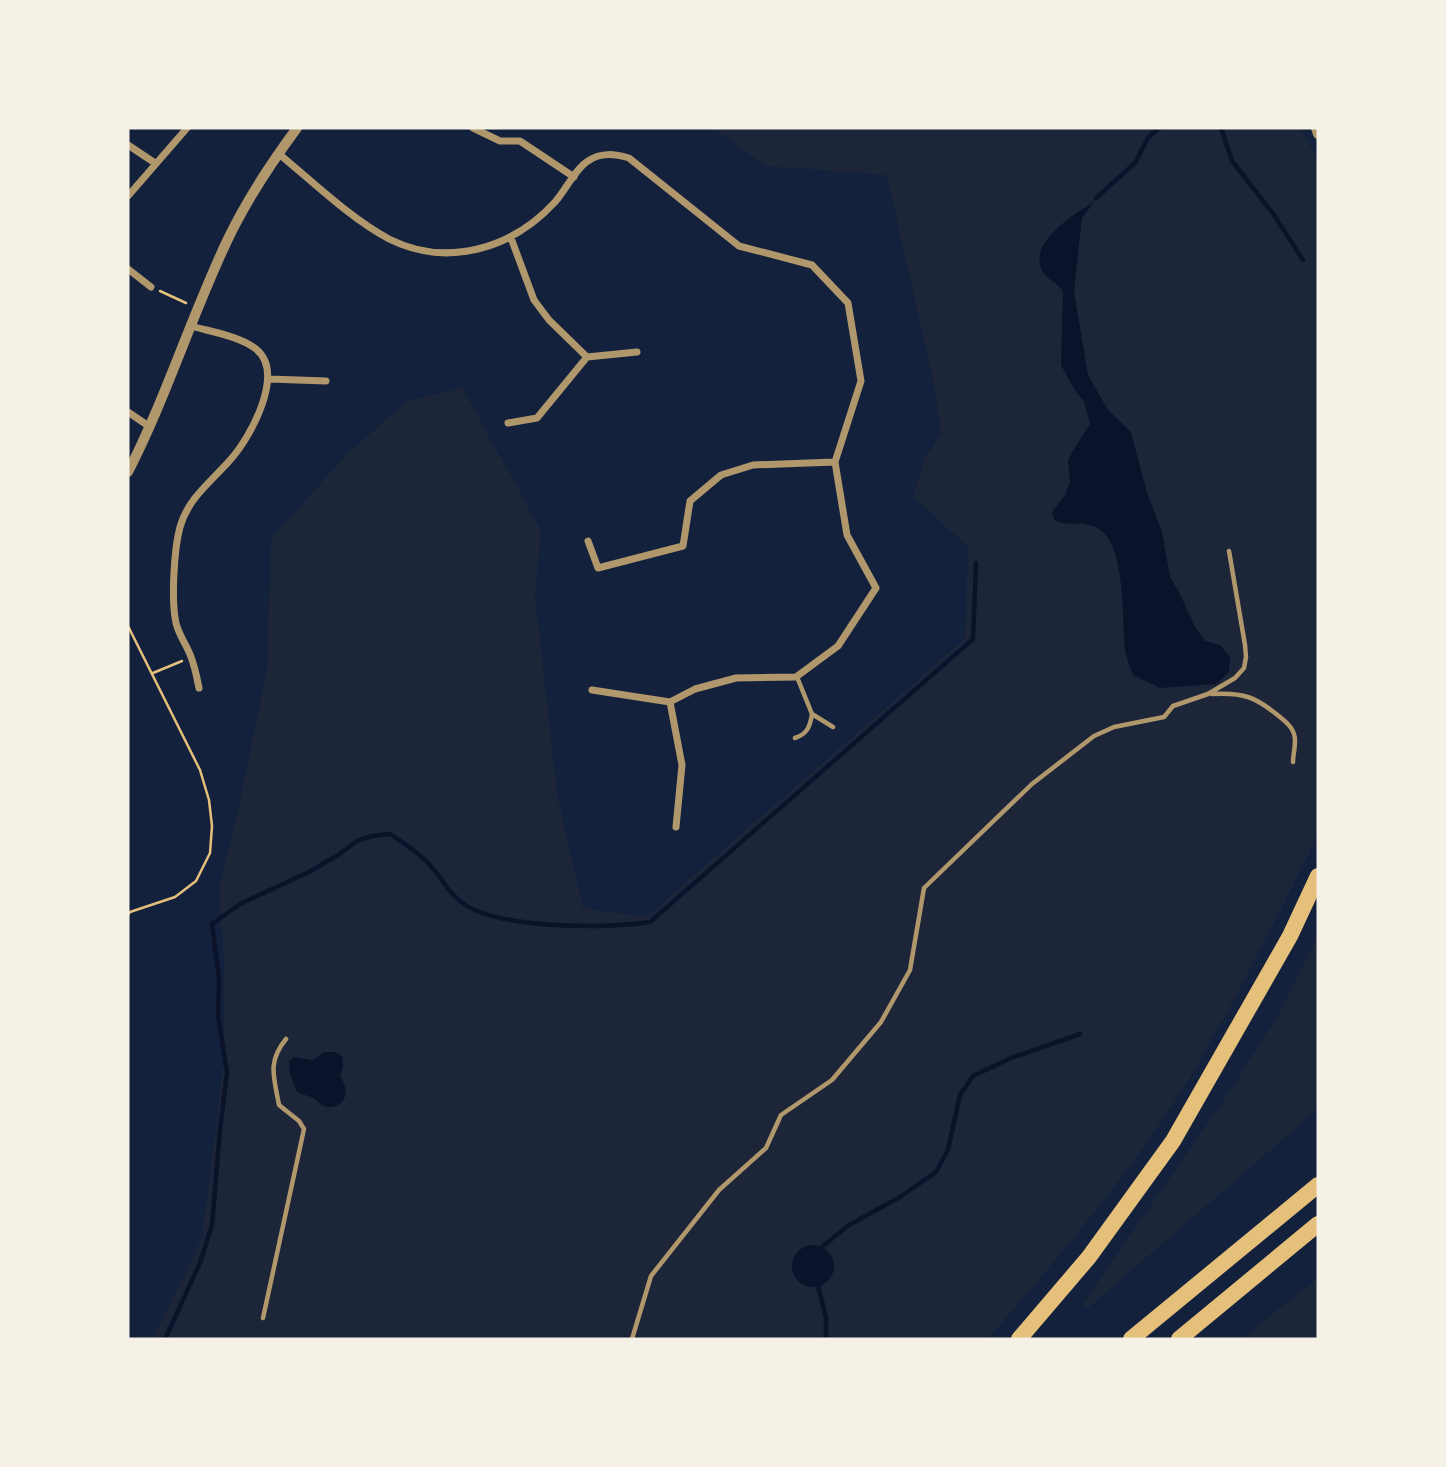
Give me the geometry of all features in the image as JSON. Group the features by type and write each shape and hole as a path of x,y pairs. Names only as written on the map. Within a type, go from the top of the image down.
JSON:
{"highway":[{"path":"1019,1339 1089,1257 1173,1142 1290,936 1318,876"},
{"path":"1131,1339 1318,1185"},
{"path":"1179,1339 1318,1224"}],"street":[{"path":"128,196 187,128"},
{"path":"128,472 151,428 226,242 245,206 297,128"},
{"path":"473,128 500,141 520,141 574,177"},
{"path":"1316,128 1318,134"},
{"path":"128,145 155,163"},
{"path":"279,154 367,225 390,239 416,249 463,253 485,249 511,237 554,203 586,162 598,156 613,154 629,158 739,246 812,265 848,303 861,382 835,462 847,535 876,588 838,646 796,677 736,678 695,689 670,702 592,690"},
{"path":"511,237 534,300 549,320 587,356"},
{"path":"128,269 151,287"},
{"path":"191,326 246,343 257,350 268,368 269,379 244,441 189,507 181,526 177,546 174,607 180,635 191,657 199,688"},
{"path":"508,424 537,418 587,356 637,352"},
{"path":"269,379 326,381"},
{"path":"128,412 151,428"},
{"path":"588,541 598,568 683,546 690,501 721,475 753,465 835,462"},
{"path":"670,702 682,765 676,827"}],"lane":[{"path":"632,1339 651,1276 719,1190 766,1149 781,1115 832,1080 881,1022 909,970 924,888 1032,784 1094,736 1114,727 1164,717 1173,706 1208,694 1235,678 1244,668 1246,657 1229,551"},
{"path":"795,738 804,735 810,726 812,714 796,677"},
{"path":"1208,694 1230,693 1251,697 1265,705 1290,725 1294,734 1293,762"},
{"path":"812,714 832,727"},
{"path":"263,1318 304,1129 299,1121 279,1105 275,1087 273,1067 276,1051 286,1039"}],"path":[{"path":"151,287 199,309"},
{"path":"128,625 200,770 209,800 212,826 210,853 196,881 176,897 130,912 128,915"},
{"path":"153,673 191,657"}],"shaded area":[{"path":"713,128 1300,128 1318,160 1318,832 1313,845 1236,995 1164,1118 1092,1215 988,1339 153,1339 202,1238 224,1062 224,963 219,888 240,802 267,669 271,539 346,455 407,401 462,388 541,530 535,595 557,794 583,908 647,917 965,638 968,547 913,496 925,459 941,432 934,385 887,175 766,166"},
{"path":"1094,202 1082,218 1074,292 1088,375 1108,410 1131,432 1147,493 1162,532 1170,577 1195,627 1205,641 1220,645 1230,657 1229,672 1216,684 1160,688 1133,675 1125,649 1119,567 1108,539 1095,527 1054,520 1052,512 1065,495 1070,481 1068,461 1090,424 1084,401 1061,365 1063,292 1045,275 1039,261 1046,241 1055,231"},
{"path":"1318,935 1318,1109 1088,1308 1082,1305 1228,1094 1278,1015"},
{"path":"324,1052 335,1052 342,1056 340,1076 346,1092 343,1101 334,1107 325,1106 297,1092 290,1074 289,1061 294,1057 313,1060"},
{"path":"813,1245 828,1251 834,1266 828,1281 813,1287 798,1281 792,1266 798,1251"},
{"path":"1318,1278 1318,1339 1241,1339"}],"waterway":[{"path":"1096,198 1135,163 1148,138 1159,128"},
{"path":"1221,128 1232,161 1274,215 1303,260"},
{"path":"165,1339 200,1263 212,1225 227,1073 218,1015 219,979 212,924 240,904 309,872 357,841 390,834 425,860 458,900 481,912 528,923 554,925 608,926 650,922 973,639 976,563"},
{"path":"823,1246 849,1225 900,1197 936,1172 948,1150 960,1095 973,1076 1011,1058 1080,1034"},
{"path":"818,1286 826,1317 826,1339"}]}
